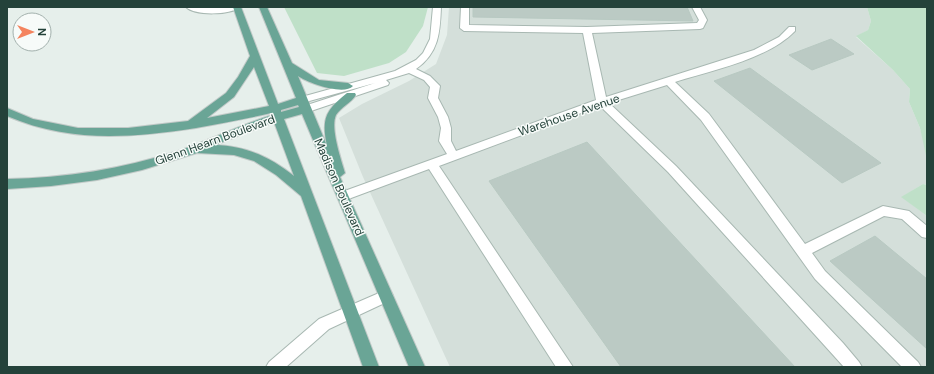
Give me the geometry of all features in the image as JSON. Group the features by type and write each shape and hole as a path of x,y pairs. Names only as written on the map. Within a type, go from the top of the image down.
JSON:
{"main road":[{"path":"236,7 371,367"},
{"name":"Madison Boulevard","path":"263,7 288,64 303,104 417,367"},
{"path":"186,126 215,109 231,95 244,80 255,56"},
{"path":"288,64 307,79 324,86 349,90 330,116 329,126 343,196"},
{"name":"Glenn Hearn Boulevard","path":"7,184 37,183 111,172 184,153 276,113 303,104"},
{"name":"Glenn Hearn Boulevard","path":"7,112 46,126 112,133 143,132 276,113"},
{"path":"184,153 211,148 235,151 263,160 306,194"}],"street":[{"path":"190,7 200,11 217,11 236,7"},
{"path":"303,104 349,90 384,83 388,77 410,69 425,56 433,43 438,7"},
{"path":"465,7 464,28 587,30 700,26 703,20 696,7"},
{"name":"Warehouse Avenue","path":"343,196 602,102 670,82 757,52 782,39 792,28"},
{"path":"587,30 602,102 672,168 854,367"},
{"path":"410,69 428,78 435,86 433,98 443,117 446,128 445,141 454,156"},
{"path":"670,82 704,117 761,192 820,275 908,366"},
{"path":"432,164 565,367"},
{"path":"803,251 883,211 905,215 927,232"},
{"path":"274,367 324,324 386,296"}],"shaded area":[{"path":"449,7 867,7 871,21 868,30 856,37 893,70 910,89 909,102 920,128 926,149 927,185 923,184 902,197 927,216 927,367 450,367 363,177 339,118 362,104 409,81 436,64 447,35"}],"green space":[{"path":"284,7 428,7 423,26 406,52 389,63 344,76 317,73"},
{"path":"867,7 927,7 927,160 920,128 909,102 910,89 893,70 856,36 868,30 871,21"},
{"path":"923,184 927,185 927,216 901,197"}],"building":[{"path":"473,7 687,7 693,21 473,17"},
{"path":"831,39 854,54 812,70 789,55"},
{"path":"750,68 881,163 842,183 714,81"},
{"path":"587,142 795,367 621,367 489,181"},
{"path":"875,236 927,279 927,349 830,261"}]}
